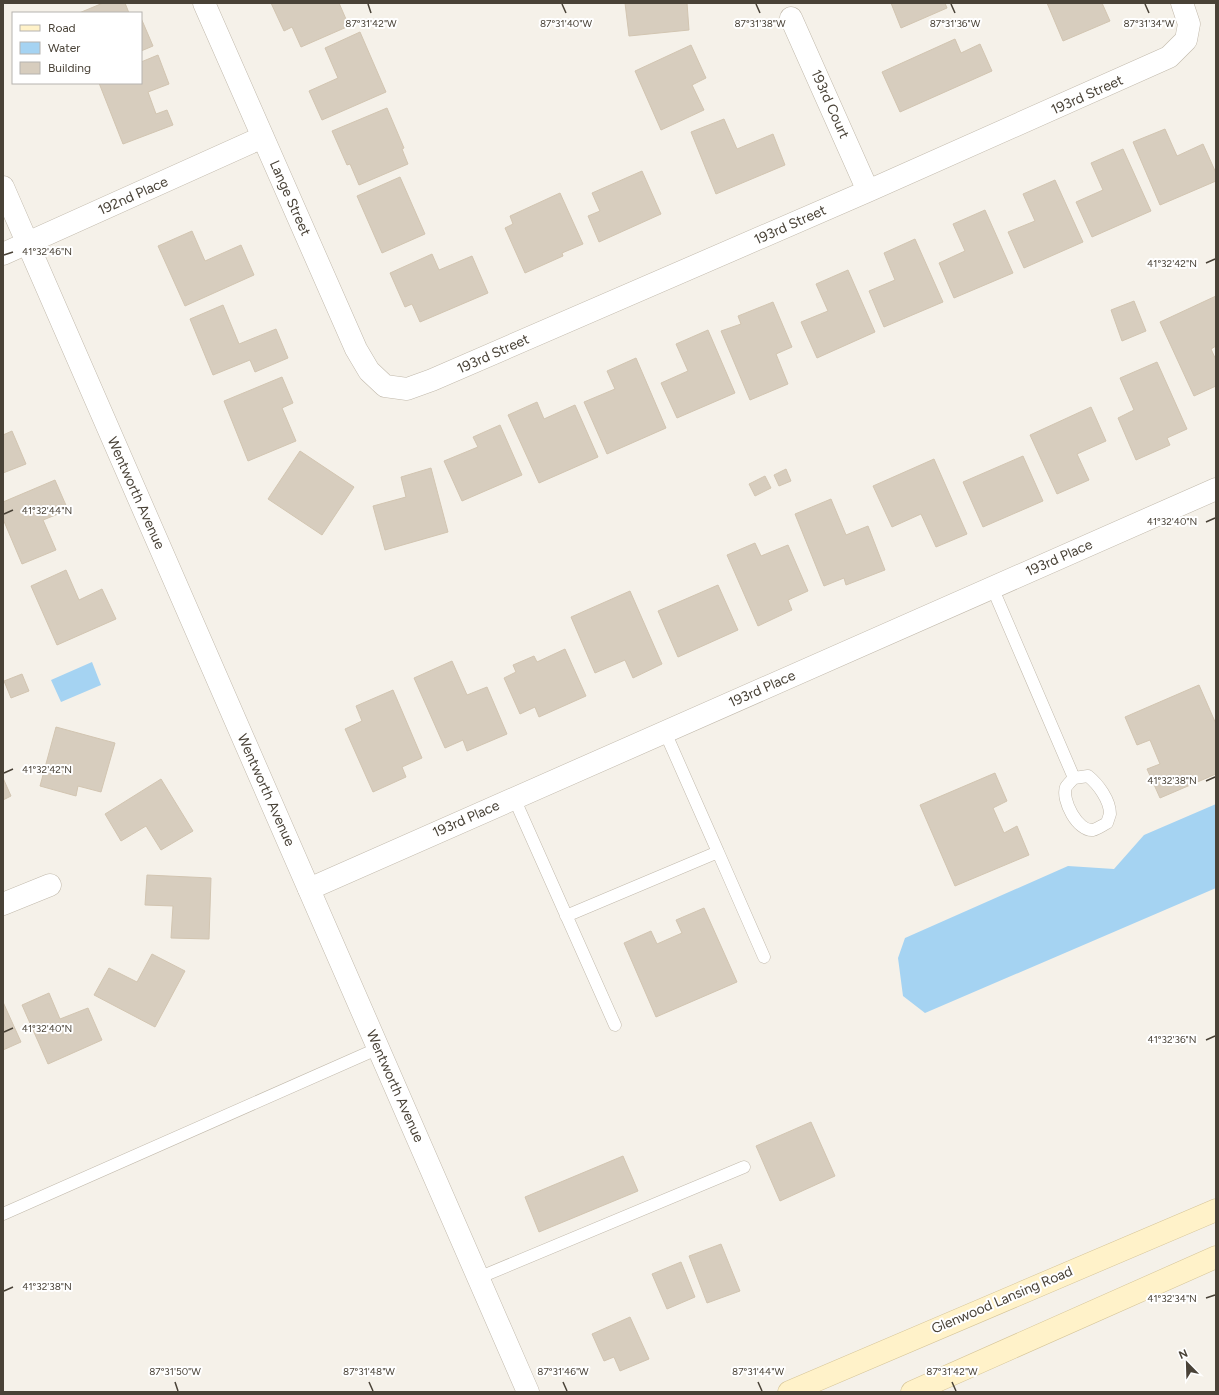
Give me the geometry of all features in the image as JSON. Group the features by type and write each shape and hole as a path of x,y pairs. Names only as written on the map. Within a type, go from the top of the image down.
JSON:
{"main road":[{"name":"Glenwood Lansing Road","path":"789,1392 1216,1210"},
{"path":"912,1392 1216,1257"}],"street":[{"name":"Lange Street","path":"204,3 356,349 368,371 385,386"},
{"name":"193rd Street","path":"385,386 407,389 432,380 868,191 1142,70 1169,57 1186,40 1189,24 1182,3"},
{"name":"193rd Court","path":"791,18 868,191"},
{"name":"192nd Place","path":"3,254 263,137"},
{"name":"Wentworth Avenue","path":"3,187 528,1392"},
{"name":"193rd Place","path":"309,889 1216,489"},
{"path":"3,904 50,885"}],"lane":[{"path":"992,587 1074,778"},
{"path":"665,732 764,957"},
{"path":"1088,776 1097,783 1105,796 1110,813 1107,823 1093,830 1084,828 1073,816 1065,798 1066,787 1074,778 1088,776"},
{"path":"514,798 615,1025"},
{"path":"566,916 718,852"},
{"path":"3,1214 379,1048"},
{"path":"478,1278 744,1167"}],"water":[{"path":"92,662 101,685 61,702 51,680"},
{"path":"1216,804 1216,888 925,1013 903,996 898,958 905,938 1068,866 1114,869 1144,835"}],"building":[{"path":"103,3 125,3 129,12 81,12"},
{"path":"271,3 339,3 349,26 301,47 292,27 284,31"},
{"path":"625,3 687,3 689,30 629,36"},
{"path":"891,3 945,3 947,8 901,28"},
{"path":"1047,3 1102,3 1110,21 1063,41"},
{"path":"142,20 153,46 142,51"},
{"path":"360,32 386,92 322,120 309,91 338,78 325,48"},
{"path":"955,39 961,53 980,44 992,71 900,112 882,72"},
{"path":"691,45 706,78 692,85 704,110 661,130 635,71"},
{"path":"158,55 169,84 148,92 156,114 167,110 173,125 123,144 99,84 142,84 142,62"},
{"path":"387,108 404,148 402,149 408,164 359,185 350,164 347,165 332,131"},
{"path":"724,119 737,149 773,134 785,165 716,194 691,132"},
{"path":"1165,129 1177,156 1203,144 1216,173 1216,181 1160,205 1133,142"},
{"path":"1123,149 1151,211 1092,237 1076,202 1103,190 1091,163"},
{"path":"642,171 661,214 599,242 588,216 600,211 592,193"},
{"path":"400,177 425,234 382,253 357,196"},
{"path":"1055,180 1083,242 1024,268 1008,232 1035,221 1023,194"},
{"path":"560,193 583,244 562,253 563,256 525,273 505,228 513,224 510,216"},
{"path":"985,210 1013,273 954,298 939,263 965,251 953,224"},
{"path":"192,231 205,261 241,245 254,275 185,306 158,246"},
{"path":"915,239 943,302 884,327 869,291 895,280 884,253"},
{"path":"432,254 439,270 472,256 488,293 420,322 412,304 405,307 390,273"},
{"path":"848,270 875,332 817,358 801,322 828,311 816,284"},
{"path":"1216,296 1216,346 1211,349 1216,360 1216,386 1194,396 1160,322"},
{"path":"1134,301 1146,331 1122,341 1111,310"},
{"path":"773,302 792,347 776,354 788,384 750,400 721,331 741,324 738,316"},
{"path":"223,305 239,344 276,329 288,358 255,372 250,360 213,375 190,319"},
{"path":"708,330 735,393 677,418 661,383 688,371 676,344"},
{"path":"636,358 666,428 607,454 584,402 615,389 607,371"},
{"path":"1157,362 1187,429 1167,438 1170,445 1136,460 1118,418 1134,410 1120,378"},
{"path":"282,377 293,403 282,408 296,441 248,461 224,401"},
{"path":"537,402 544,419 575,405 598,457 539,483 508,415"},
{"path":"1091,407 1106,441 1077,454 1089,480 1057,494 1030,435"},
{"path":"500,425 522,475 462,501 444,461 478,447 473,437"},
{"path":"12,431 26,464 3,473 3,435"},
{"path":"300,451 354,487 322,535 268,499"},
{"path":"1023,456 1043,501 983,527 963,482"},
{"path":"934,459 967,534 936,547 921,514 892,527 873,486"},
{"path":"431,468 448,532 385,550 373,506 406,497 401,477"},
{"path":"786,469 791,481 779,486 774,475"},
{"path":"765,476 771,488 755,496 749,484"},
{"path":"55,480 68,510 43,520 56,550 22,564 3,519 3,502"},
{"path":"831,499 846,535 868,526 885,570 846,585 844,578 824,586 795,514"},
{"path":"755,543 761,556 788,545 808,591 788,600 792,610 758,626 727,555"},
{"path":"66,570 79,600 102,589 116,619 57,645 31,586"},
{"path":"718,585 738,630 678,657 658,611"},
{"path":"630,591 662,664 633,678 625,660 595,673 571,617"},
{"path":"565,649 586,696 539,717 535,707 520,714 504,678 516,672 513,665 534,656 537,662"},
{"path":"452,661 467,695 487,687 507,734 467,751 463,740 445,748 414,678"},
{"path":"22,674 29,691 11,698 4,681"},
{"path":"1199,685 1216,724 1216,774 1160,798 1147,769 1160,764 1150,740 1137,745 1125,717"},
{"path":"393,690 422,758 402,767 406,777 373,792 345,729 362,721 356,706"},
{"path":"56,727 115,743 101,792 78,786 76,796 40,786"},
{"path":"995,773 1007,801 993,808 1004,833 1017,826 1029,855 955,886 920,805"},
{"path":"3,778 11,796 3,800"},
{"path":"161,779 193,831 161,850 146,826 121,841 105,814"},
{"path":"147,875 211,878 209,939 171,938 173,906 145,905"},
{"path":"704,908 737,982 656,1017 624,943 651,931 657,944 682,933 676,920"},
{"path":"152,954 185,971 155,1027 94,995 109,968 137,982"},
{"path":"49,993 60,1019 88,1008 102,1040 48,1064 22,1005"},
{"path":"3,1002 21,1042 3,1050"},
{"path":"811,1122 835,1176 780,1201 756,1146"},
{"path":"623,1156 638,1191 539,1232 525,1197"},
{"path":"721,1244 740,1291 707,1303 689,1256"},
{"path":"681,1262 695,1297 667,1309 652,1274"},
{"path":"630,1317 649,1359 620,1371 614,1357 604,1361 592,1334"}]}
